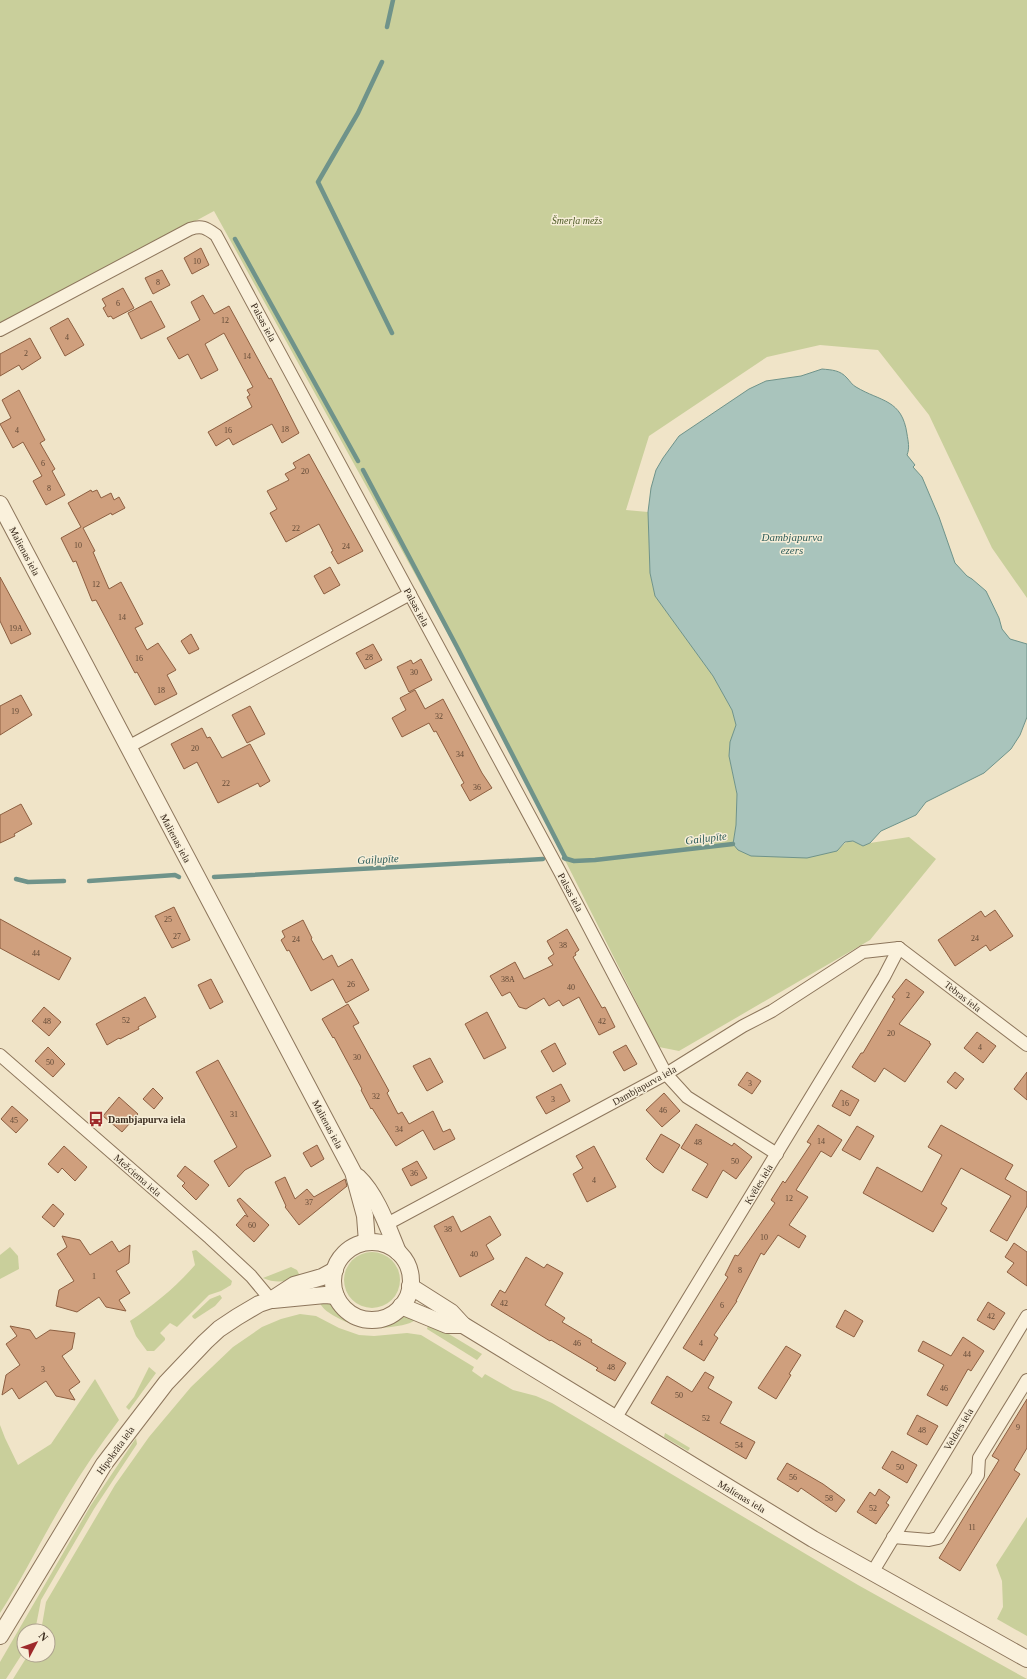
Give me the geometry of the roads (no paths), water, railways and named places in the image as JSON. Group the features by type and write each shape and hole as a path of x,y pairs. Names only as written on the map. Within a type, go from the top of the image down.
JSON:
{"street":[{"name":"Palsas iela","path":"0,330 190,229 205,227 216,235 224,247 560,872 666,1074 687,1097 777,1154"},
{"name":"Malienas iela","path":"0,504 352,1172 365,1216 367,1242"},
{"path":"128,747 410,594"},
{"name":"Dambjapurva iela","path":"387,1224 666,1074 743,1026 772,1012 863,952 899,948"},
{"name":"Tebras iela","path":"899,948 1027,1045"},
{"name":"Kvēles iela","path":"615,1419 884,977 899,948"},
{"name":"Mežciema iela","path":"0,1055 210,1238 251,1276 271,1300"},
{"name":"Malienas iela","path":"352,1172 364,1183 387,1224 398,1252"},
{"path":"367,1242 384,1244 398,1252 408,1268 410,1286 408,1296 401,1306 388,1316 370,1320 354,1315 341,1304 336,1296 333,1283 335,1270 346,1252 360,1244 367,1242"},
{"name":"Hipokrāta iela","path":"0,1636 104,1464 166,1383 219,1329 246,1311 271,1300 294,1285 322,1277 335,1270"},
{"name":"Malienas iela","path":"410,1286 451,1312 463,1325 813,1539 1027,1659"},
{"name":"Hipokrāta iela","path":"271,1300 325,1295 336,1296"},
{"name":"Malienas iela","path":"401,1306 447,1325 463,1325"},
{"name":"Veldres iela","path":"872,1573 1026,1323"},
{"path":"893,1537 929,1540 938,1538 978,1474 978,1458 1027,1380"}],"water":[{"name":"Dambjapurva ezers","path":"822,369 842,373 855,386 889,403 900,414 908,439 909,447 907,455 915,465 913,467 922,477 939,517 955,563 967,576 986,591 999,618 1002,629 1010,639 1027,644 1027,717 1020,735 1011,749 984,773 926,802 916,815 881,831 870,843 863,846 853,841 845,842 837,851 807,858 751,856 738,850 733,844 736,825 737,794 729,756 730,742 736,725 732,710 713,676 655,596 650,573 648,512 651,488 656,470 679,436 749,389 766,381 801,376"}],"waterway":[{"path":"387,27 393,0"},
{"path":"382,62 358,113 318,182 392,333"},
{"path":"235,239 358,461"},
{"path":"363,470 457,647 566,859"},
{"name":"Gaiļupīte","path":"564,858 574,861 595,860 733,844"},
{"name":"Gaiļupīte","path":"214,877 543,859"},
{"name":"Gaiļupīte","path":"89,881 175,875 179,877"},
{"name":"Gaiļupīte","path":"16,879 28,882 64,881"}],"place":[{"name":"Dambjapurva iela","path":"96,1119"}],"park label":[{"name":"Šmerļa mežs","path":"577,220"}]}
